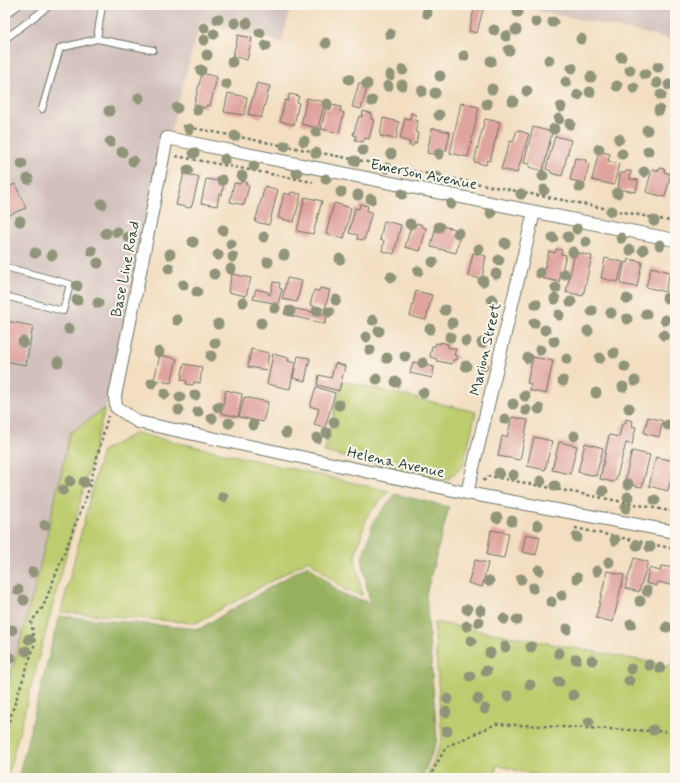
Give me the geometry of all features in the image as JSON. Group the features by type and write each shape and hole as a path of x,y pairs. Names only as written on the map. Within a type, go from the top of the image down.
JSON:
{"street":[{"name":"Emerson Avenue","path":"168,138 675,240"},
{"name":"Base Line Road","path":"116,407 115,396 168,138"},
{"name":"Marion Street","path":"467,493 534,212"},
{"name":"Helena Avenue","path":"116,407 138,422 467,493 675,532"}],"lane":[{"path":"5,15 19,5"},
{"path":"5,39 50,5"},
{"path":"97,39 102,5"},
{"path":"42,109 60,48 97,39 153,50"},
{"path":"5,267 70,284 63,311 5,296"}],"path":[{"path":"183,126 675,222"},
{"path":"5,732 35,642 31,622 43,607 87,495 107,416 116,407"},
{"path":"467,493 489,476 675,512"},
{"path":"429,778 446,747 496,724 675,732"}],"shaded area":[{"path":"5,5 291,5 282,42 200,22 171,130 105,408 70,433 36,583 5,697"},
{"path":"513,5 675,5 675,40"}],"green space":[{"path":"342,381 476,412 463,466 447,480 324,452"},
{"path":"105,408 7,778 5,778 5,697 36,583 70,433"},
{"path":"136,433 389,491 367,516 355,556 362,595 345,590 309,560 196,623 61,612 102,451"},
{"path":"395,494 449,507 426,594 437,741 422,778 18,778 59,616 199,629 308,565 341,594 370,603 362,559 374,521"},
{"path":"434,622 671,666 675,645 675,778 546,778 497,765 494,778 426,778 442,740"}],"building":[{"path":"475,5 484,5 477,33 469,31"},
{"path":"238,35 252,38 247,60 233,56"},
{"path":"202,73 217,77 210,106 207,105 205,108 194,105"},
{"path":"257,83 270,86 261,118 248,114"},
{"path":"359,83 368,85 361,109 352,107"},
{"path":"228,93 247,97 244,115 224,112"},
{"path":"289,94 299,96 294,125 280,121 285,100 288,101"},
{"path":"307,98 325,102 318,128 301,124"},
{"path":"461,103 479,107 468,157 450,153"},
{"path":"332,105 341,107 340,111 344,113 339,133 321,129 326,108 331,110"},
{"path":"363,111 372,114 371,119 374,120 369,139 365,138 363,142 355,140 356,136 353,135 359,116 362,117"},
{"path":"411,113 416,115 415,120 418,121 415,132 418,133 416,144 414,143 413,146 409,145 410,142 400,139 405,118 410,119"},
{"path":"383,118 399,122 396,139 380,136"},
{"path":"485,119 500,122 490,161 487,160 486,165 474,162"},
{"path":"533,127 552,132 543,171 529,167 530,164 524,163"},
{"path":"432,128 450,132 446,151 438,149 437,155 427,153"},
{"path":"517,130 529,134 517,173 501,169 510,141 513,142"},
{"path":"555,136 571,140 562,176 551,173 551,171 546,169"},
{"path":"599,151 610,154 608,161 619,164 614,185 592,180"},
{"path":"575,158 586,160 586,163 589,164 585,183 570,180"},
{"path":"660,168 665,169 664,172 671,174 665,197 646,192 652,169 659,171"},
{"path":"626,171 631,171 630,179 638,180 636,192 618,189 620,173 625,173"},
{"path":"184,173 199,177 192,206 190,208 176,205"},
{"path":"206,179 224,182 222,195 219,194 217,206 201,203"},
{"path":"241,181 247,183 246,185 249,186 244,205 230,202 234,183 240,184"},
{"path":"15,184 26,208 6,216 5,189"},
{"path":"265,186 278,190 269,225 255,222"},
{"path":"291,192 301,194 294,222 278,218 284,193 290,195"},
{"path":"305,197 322,201 313,234 297,231"},
{"path":"334,203 351,208 344,239 326,234"},
{"path":"360,204 368,206 367,211 372,212 364,240 357,239 358,235 349,233 355,208 359,209"},
{"path":"384,221 401,225 394,254 382,251 384,241 380,240"},
{"path":"416,223 426,228 420,251 405,247 411,226 415,227"},
{"path":"442,226 455,229 455,234 460,235 456,253 431,247 435,230 441,231"},
{"path":"556,249 562,250 561,254 566,255 559,282 542,278 549,251 555,253"},
{"path":"575,252 592,256 583,296 566,292"},
{"path":"473,253 486,256 482,279 468,276"},
{"path":"605,258 623,262 618,282 601,278"},
{"path":"629,259 642,262 637,287 620,284 625,262 628,263"},
{"path":"651,267 670,272 665,292 646,287"},
{"path":"232,274 251,278 246,296 228,292"},
{"path":"675,274 675,302 669,300"},
{"path":"287,278 302,281 297,302 282,299"},
{"path":"273,282 280,283 279,288 282,289 278,304 253,299 256,289 268,292 270,295"},
{"path":"320,288 330,290 325,309 310,305 314,290 319,291"},
{"path":"416,291 432,295 426,320 410,316"},
{"path":"286,307 327,315 325,324 284,314"},
{"path":"7,321 33,326 26,365 5,361 5,333"},
{"path":"440,342 448,344 448,347 456,349 454,355 458,356 457,360 454,359 452,364 437,361 437,359 430,357 432,346 435,346 436,343 440,344"},
{"path":"251,349 269,353 266,370 248,367"},
{"path":"273,354 289,358 288,361 295,363 290,389 267,384"},
{"path":"160,355 177,359 171,383 154,380"},
{"path":"298,356 310,358 305,381 293,378"},
{"path":"533,357 553,361 546,394 529,390 531,384 527,383"},
{"path":"413,362 434,367 432,378 410,373"},
{"path":"335,363 345,366 339,391 317,385 319,375 331,378"},
{"path":"184,364 202,367 200,383 194,382 193,385 186,384 187,381 181,380"},
{"path":"316,387 335,393 325,428 314,425 319,409 310,406"},
{"path":"226,390 242,394 238,417 221,413"},
{"path":"244,397 268,402 263,422 239,417"},
{"path":"512,417 528,420 520,460 498,456 502,436 507,437"},
{"path":"648,417 663,421 659,437 644,433"},
{"path":"626,419 633,421 632,426 636,427 632,445 626,443 616,480 613,482 600,479 609,435 619,437 622,424 625,424"},
{"path":"534,437 552,441 545,470 527,466"},
{"path":"559,442 577,446 570,474 552,470"},
{"path":"585,443 603,448 596,476 578,472"},
{"path":"632,451 650,455 642,487 631,485 632,482 625,480"},
{"path":"656,457 675,461 668,491 649,486"},
{"path":"491,530 509,533 504,558 487,555"},
{"path":"526,534 540,537 536,555 522,552"},
{"path":"634,558 648,562 639,592 625,588"},
{"path":"475,560 488,563 482,587 468,583"},
{"path":"661,566 675,568 675,586 658,582 657,586 646,583 649,568 660,571"},
{"path":"607,571 624,575 613,622 596,618"}]}
